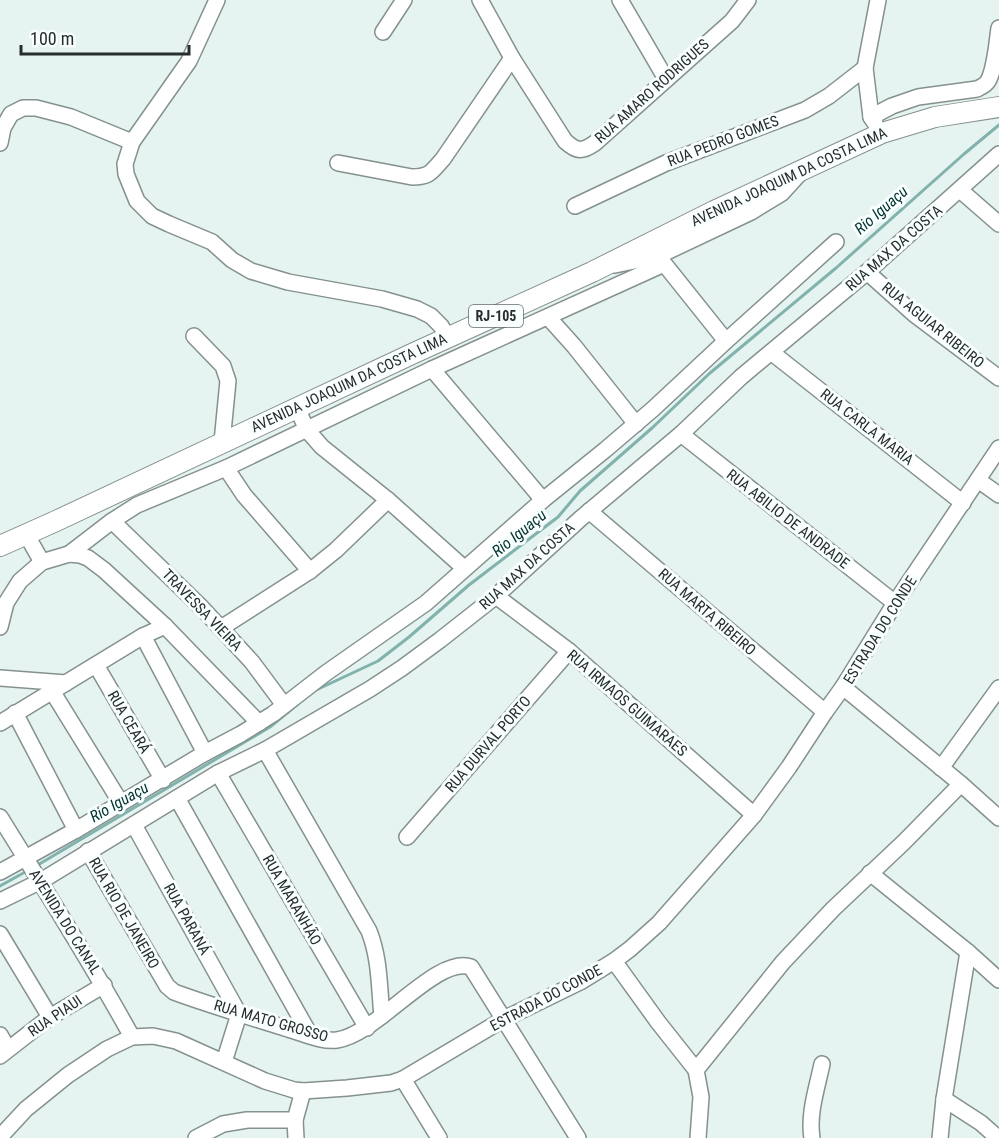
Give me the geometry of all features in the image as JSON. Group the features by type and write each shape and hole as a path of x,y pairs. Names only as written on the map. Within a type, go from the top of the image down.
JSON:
{"main road":[{"name":"AVENIDA JOAQUIM DA COSTA LIMA","path":"0,546 607,265 714,211 882,133 935,117 999,107"}],"street":[{"path":"217,0 189,61 132,142 127,154 125,164 129,184 137,201 152,216 212,242 232,260 250,271 288,282 382,299 417,309 431,316 448,338"},
{"path":"383,32 404,0"},
{"name":"RUA AMARO RODRIGUES","path":"480,0 512,58 565,141 579,150 595,143 732,21 748,0"},
{"path":"620,0 666,79"},
{"path":"878,0 865,68 871,117 882,133"},
{"path":"871,117 892,105 918,97 977,89 983,86 991,74 999,28"},
{"path":"338,163 412,177 423,177 430,174 443,159 512,58"},
{"name":"RUA PEDRO GOMES","path":"575,206 666,163 805,110 829,96 865,68"},
{"path":"0,143 3,128 11,114 23,108 36,108 71,117 132,142"},
{"name":"RUA MAX DA COSTA","path":"0,902 134,825 218,773 265,750 370,689 402,668 496,596 589,511 681,434 741,377 867,272 999,154"},
{"path":"0,627 6,603 20,581 42,562 69,554 137,505 226,468 432,369 548,317 751,212 790,186 802,171"},
{"path":"960,190 999,224"},
{"path":"0,872 259,723 426,603 543,500 636,424 836,242"},
{"path":"607,265 661,260"},
{"path":"661,260 726,341"},
{"name":"RUA AGUIAR RIBEIRO","path":"867,272 914,314 999,378"},
{"path":"548,317 636,424"},
{"path":"194,336 223,366 228,381 222,442"},
{"name":"RUA CARLA MARIA","path":"771,352 963,503"},
{"path":"432,369 543,500"},
{"path":"297,408 307,429 322,447 388,500 464,568"},
{"path":"251,429 261,450"},
{"name":"RUA ABILIO DE ANDRADE","path":"681,434 896,603"},
{"name":"ESTRADA DO CONDE","path":"0,1137 26,1109 68,1075 107,1049 132,1037 153,1036 176,1041 265,1081 294,1090 347,1088 391,1083 404,1079 504,1019 580,982 630,950 659,923 754,815 843,687 999,448"},
{"path":"226,468 244,495 310,571"},
{"path":"978,480 999,495"},
{"path":"221,628 310,571 336,550 388,500"},
{"name":"RUA MARTA RIBEIRO","path":"589,511 825,712"},
{"name":"TRAVESSA VIEIRA","path":"112,521 221,628 252,662 284,705"},
{"path":"26,534 42,562"},
{"path":"69,554 80,555 96,564 165,626 259,723"},
{"name":"RUA IRMAOS GUIMARAES","path":"496,596 569,651 754,815"},
{"path":"0,723 143,636 165,626"},
{"path":"143,636 205,753"},
{"name":"RUA DURVAL PORTO","path":"407,837 569,651"},
{"name":"RUA CEARÁ","path":"96,665 163,780"},
{"path":"0,678 66,683"},
{"path":"843,687 999,818"},
{"path":"941,768 999,688"},
{"path":"52,691 122,803"},
{"path":"15,713 76,830"},
{"path":"265,750 369,931 378,961 382,1016"},
{"name":"RUA MARANHÃO","path":"218,773 367,1028"},
{"path":"696,1070 783,962 961,784"},
{"path":"177,798 310,1035"},
{"path":"0,817 26,858"},
{"name":"RUA PARANÁ","path":"134,825 239,1014"},
{"name":"RUA RIO DE JANEIRO","path":"88,851 160,976"},
{"name":"AVENIDA DO CANAL","path":"26,858 104,985 132,1037"},
{"path":"870,873 999,980"},
{"path":"0,934 50,1017"},
{"path":"939,1138 968,952"},
{"path":"614,961 696,1070 701,1097 698,1138"},
{"name":"RUA MATO GROSSO","path":"160,976 174,992 239,1014 324,1039 335,1040 367,1028 441,972 461,965 471,967 475,971 504,1019"},
{"name":"RUA PIAUI","path":"4,1053 50,1017 104,985"},
{"path":"224,1062 239,1014"},
{"path":"504,1019 578,1138"},
{"path":"0,1035 4,1053"},
{"path":"812,1138 810,1128 812,1112 822,1064"},
{"path":"404,1079 439,1138"},
{"path":"296,1138 296,1120 303,1090"},
{"path":"944,1099 981,1123 998,1138"},
{"path":"196,1138 223,1124 247,1120 296,1120"}],"waterway":[{"name":"Rio Iguaçu","path":"314,691 378,661 469,585 558,517 580,491 710,373 836,268 999,125"},
{"name":"Rio Iguaçu","path":"36,866 270,727 298,704"},
{"name":"Rio Iguaçu","path":"0,886 27,871"}]}
